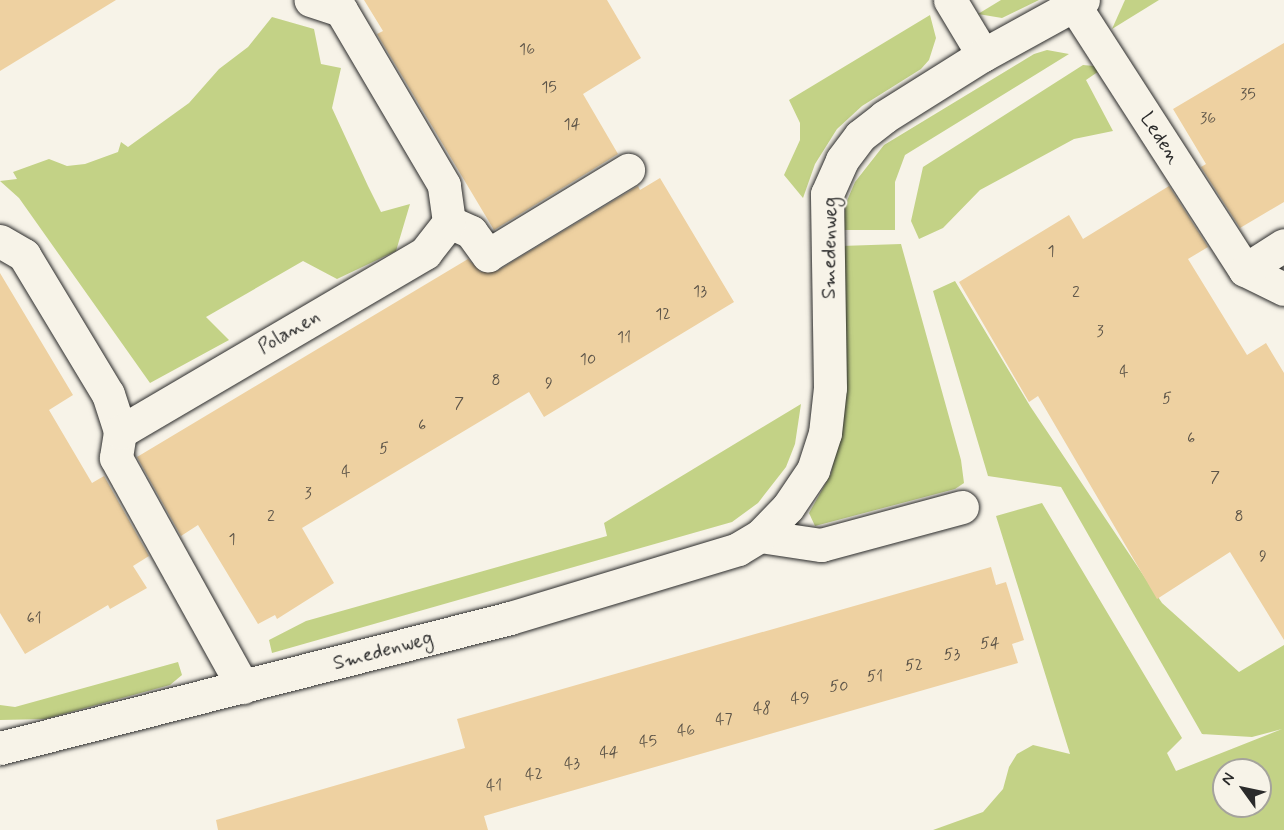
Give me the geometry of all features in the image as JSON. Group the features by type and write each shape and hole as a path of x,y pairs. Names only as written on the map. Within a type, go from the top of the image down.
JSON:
{"street":[{"path":"310,0 341,10 444,185 449,222 471,231 488,255 628,170"},
{"path":"950,0 983,55"},
{"name":"Smedenweg","path":"0,748 510,618 738,549 760,536 788,507 813,470 825,433 830,387 827,194 842,160 860,136 884,117 983,55 1079,3"},
{"name":"Leden","path":"1079,3 1245,270"},
{"name":"Polanen","path":"120,432 425,252 449,222"},
{"path":"0,241 24,255 108,394 120,432 116,458 243,687"},
{"path":"1245,270 1284,245"},
{"path":"1245,270 1284,289"},
{"path":"760,536 821,545 962,507"}],"green space":[{"path":"1001,0 1039,0 1002,18 978,14"},
{"path":"1125,0 1159,0 1112,29"},
{"path":"930,15 936,38 929,60 921,69 862,106 837,129 815,164 803,198 784,175 800,140 800,123 789,100"},
{"path":"272,17 314,29 321,64 341,68 332,108 381,212 410,204 396,251 337,279 303,261 206,317 229,340 150,383 19,198 0,181 17,179 13,172 49,159 67,166 85,164 118,152 121,142 128,147 189,103 219,69 248,47"},
{"path":"1047,50 1069,54 905,155 895,182 895,230 842,230 846,203 855,182 884,145 1034,54"},
{"path":"1083,65 1105,67 1086,80 1113,131 1074,139 980,190 943,228 919,239 911,221 923,167"},
{"path":"901,244 961,460 964,483 955,489 815,526 809,513 831,474 844,412 841,246"},
{"path":"955,281 1030,406 1162,603 1239,672 1284,645 1284,830 933,830 983,812 1003,789 1009,767 1017,754 1033,745 1070,754 996,516 1042,503 1182,738 1167,753 1176,771 1282,729 1252,737 1202,734 1061,487 988,476 933,291"},
{"path":"801,404 795,444 786,467 758,503 732,522 272,653 269,640 306,621 607,536 604,523"},
{"path":"178,662 182,675 170,685 45,719 0,720 0,705 15,707"}],"building":[{"path":"0,0 116,0 0,71"},
{"path":"364,0 607,0 641,58 583,94 618,154 494,230 377,34 383,31"},
{"path":"1284,43 1284,202 1240,228 1201,167 1206,164 1173,109"},
{"path":"660,178 734,302 544,417 529,392 302,528 334,583 277,619 275,615 258,624 198,525 181,536 137,457 468,259 481,272 497,271 638,186 640,190"},
{"path":"1169,186 1208,247 1188,259 1247,355 1266,343 1284,373 1284,640 1230,552 1157,599 1038,396 1029,402 959,282 1069,215 1083,239"},
{"path":"0,273 73,395 49,410 92,483 104,476 149,556 133,566 147,588 110,609 108,605 25,654 0,613"},
{"path":"991,567 996,585 1006,582 1024,640 1012,644 1018,663 484,816 488,830 218,830 216,820 465,748 457,719"}]}
